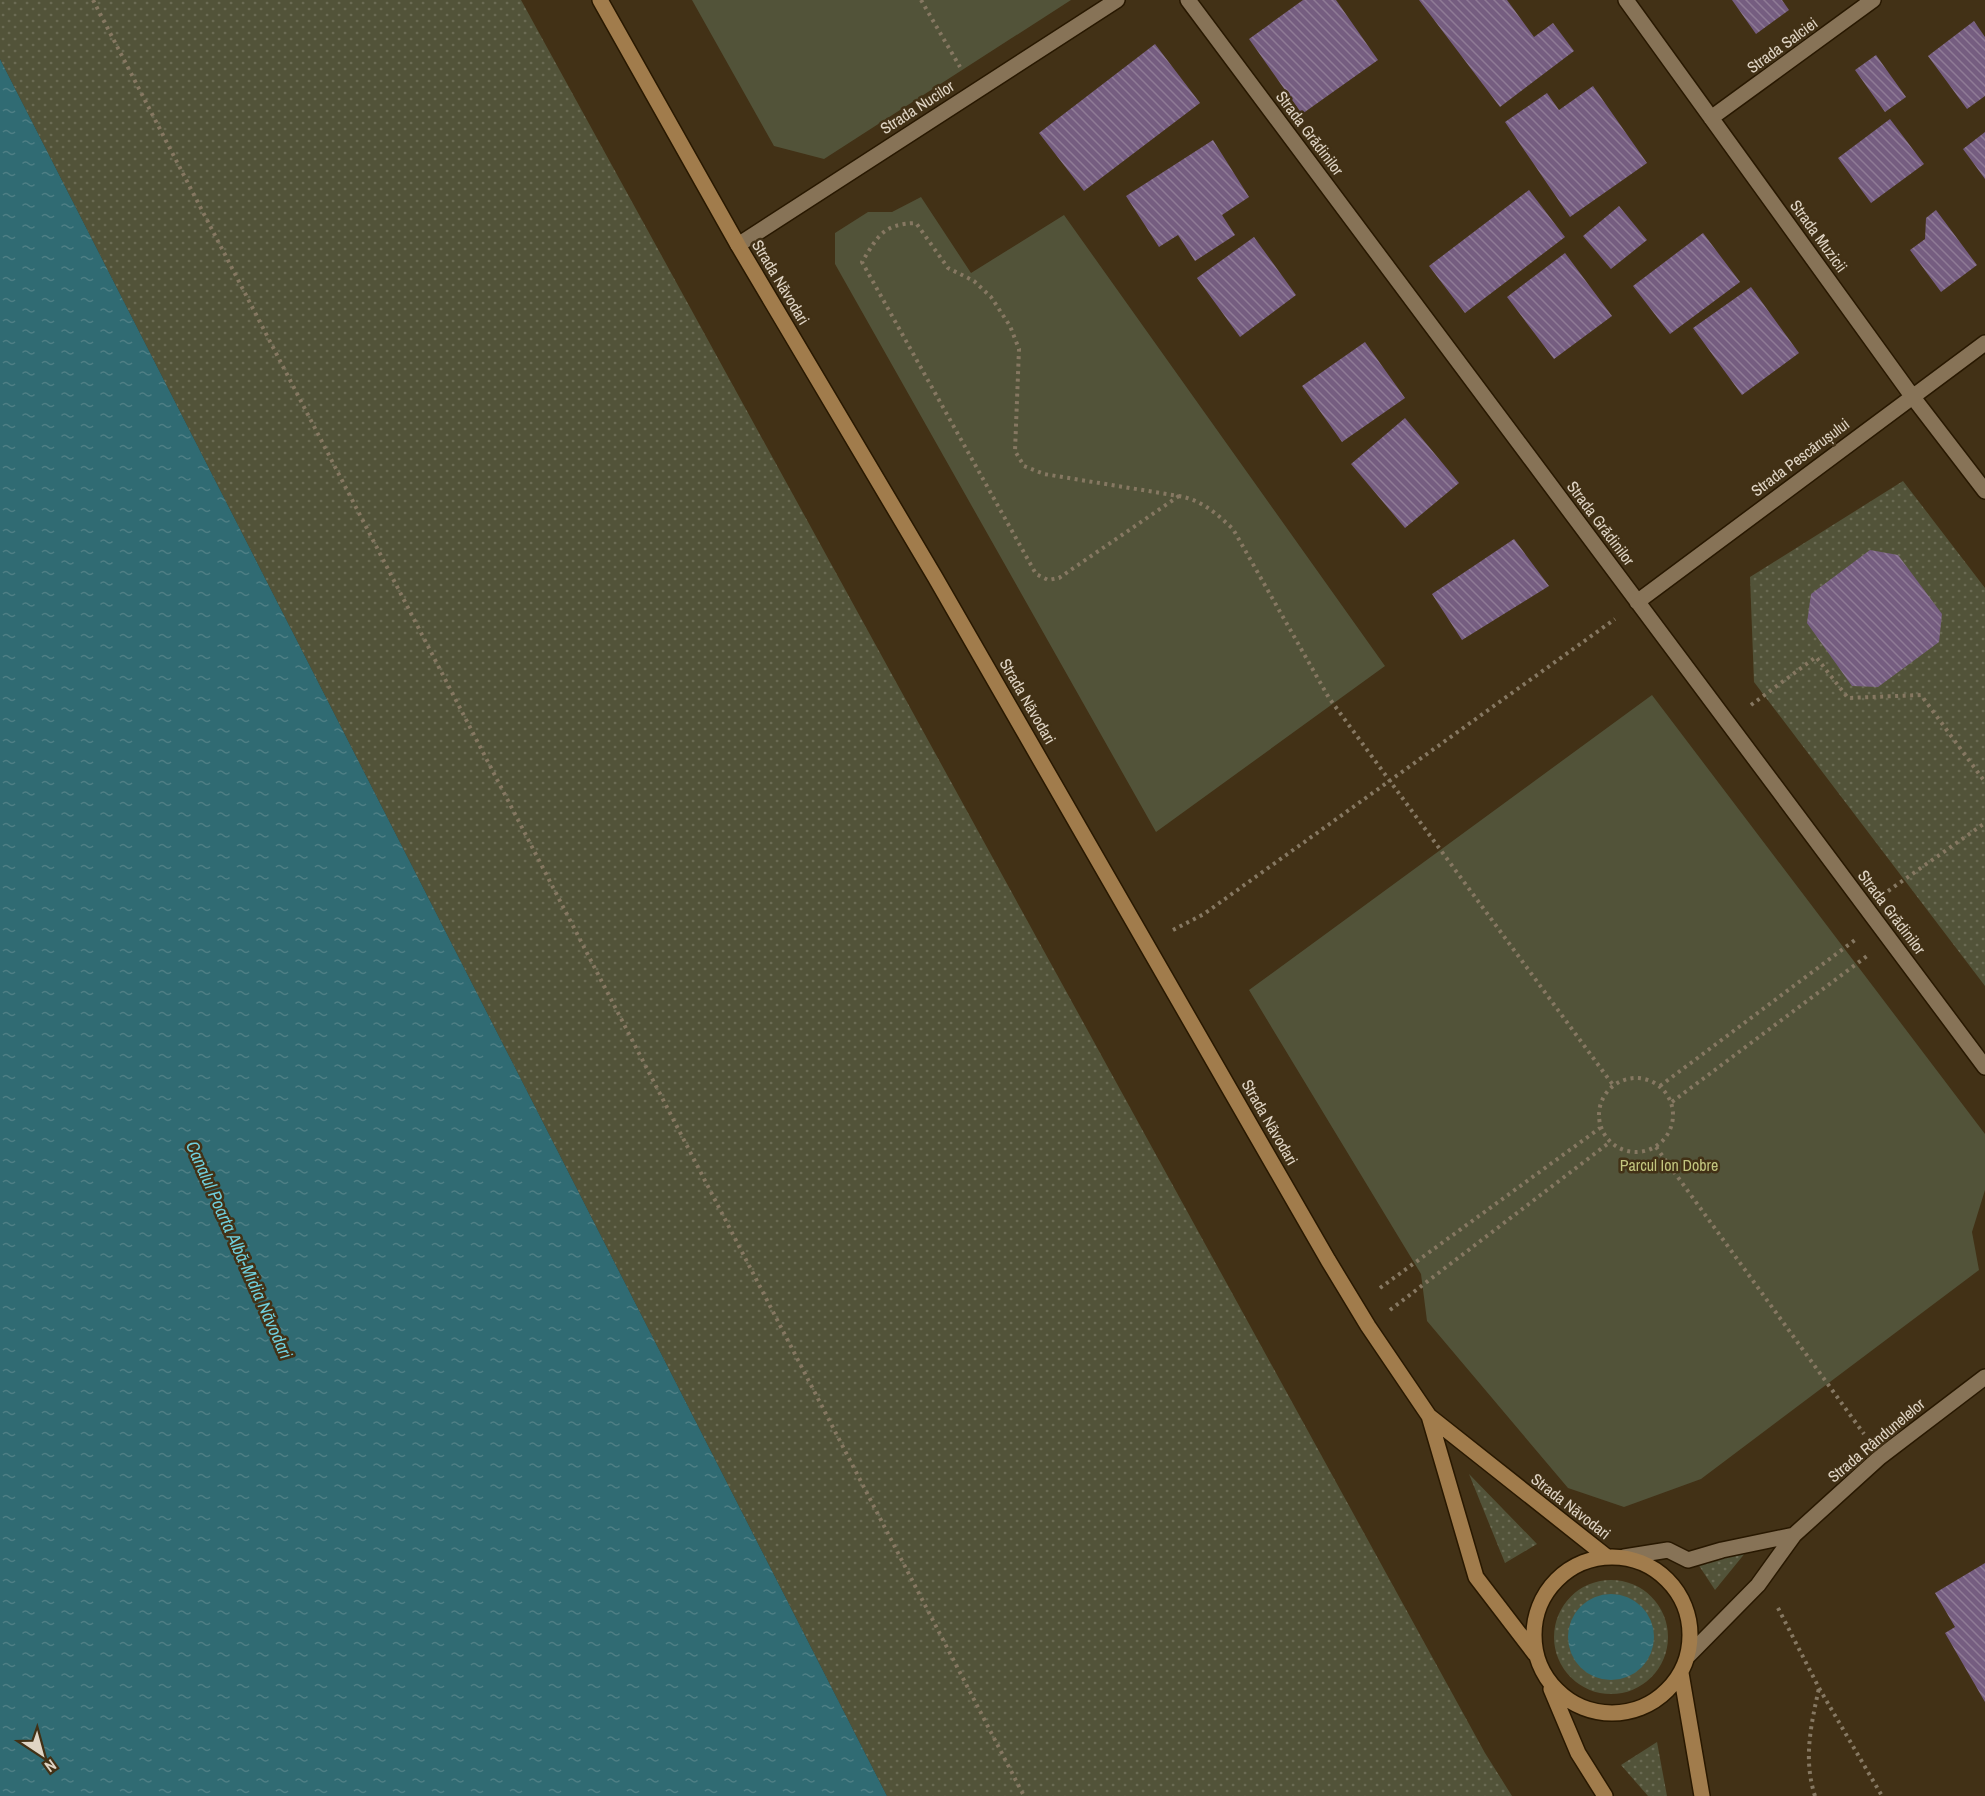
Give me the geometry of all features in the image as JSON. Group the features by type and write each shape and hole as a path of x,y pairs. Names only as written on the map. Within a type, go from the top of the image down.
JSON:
{"main road":[{"name":"Strada Năvodari","path":"600,0 738,245 935,577 1355,1306 1429,1416 1607,1557"},
{"name":"Strada Năvodari","path":"1429,1416 1476,1577 1535,1654"},
{"path":"1546,1678 1563,1698 1587,1710 1614,1714 1641,1709 1664,1695 1681,1673 1689,1655 1691,1635 1689,1616 1680,1594 1665,1577 1646,1564 1624,1557 1607,1557 1580,1563 1558,1579 1542,1601 1534,1627 1535,1654 1578,1753 1605,1796"},
{"path":"1681,1673 1702,1796"}],"street":[{"name":"Strada Nucilor","path":"738,245 1117,0"},
{"name":"Strada Grădinilor","path":"1188,0 1985,1067"},
{"name":"Strada Muzicii","path":"1626,0 1912,396 1985,491"},
{"name":"Strada Salciei","path":"1712,118 1873,0"},
{"name":"Strada Pescărușului","path":"1637,602 1985,343"},
{"name":"Strada Rândunelelor","path":"1689,1655 1758,1585 1794,1535 1880,1457 1985,1377"},
{"path":"1624,1557 1668,1550 1688,1560 1722,1550 1794,1535"}],"path":[{"path":"93,0 1024,1796"},
{"path":"921,0 974,92"},
{"path":"1179,496 1059,579 1048,580 1036,573 861,262 876,238 896,224 916,223 948,268 974,281 991,297 1010,326 1019,349 1015,451 1024,466 1044,474 1179,496 1215,511 1233,529 1329,698 1613,1085"},
{"path":"1147,943 1204,914 1637,602"},
{"path":"1727,723 1816,657 1848,698 1921,695 1985,782"},
{"path":"1865,907 1985,823"},
{"path":"1660,1086 1877,923"},
{"path":"1672,1102 1889,939"},
{"path":"1637,1077 1649,1079 1660,1086 1672,1102 1672,1122 1663,1140 1656,1147 1632,1152 1620,1149 1610,1142 1600,1128 1599,1104 1613,1085 1624,1078 1637,1077"},
{"path":"1355,1306 1600,1128"},
{"path":"1368,1326 1610,1142"},
{"path":"1656,1147 1880,1457"},
{"path":"1758,1585 1782,1612 1819,1688 1882,1796"},
{"path":"1815,1796 1808,1769 1808,1737 1819,1688"}],"green space":[{"path":"0,0 521,0 1485,1753 1512,1796 887,1796 0,59"},
{"path":"692,0 1071,0 824,159 774,146"},
{"path":"921,197 971,273 1064,215 1385,666 1156,832 835,264 835,233 868,212 892,212"},
{"path":"1903,481 1985,588 1985,986 1754,682 1750,577"},
{"name":"Parcul Ion Dobre","path":"1652,695 1985,1134 1985,1190 1972,1232 1979,1270 1701,1479 1624,1507 1568,1488 1427,1321 1421,1274 1249,990"},
{"path":"1469,1474 1537,1544 1505,1563"},
{"path":"1759,1536 1715,1590 1694,1558"},
{"path":"1611,1580 1633,1585 1651,1597 1663,1615 1668,1637 1663,1659 1651,1677 1633,1689 1611,1694 1589,1689 1571,1677 1559,1659 1554,1637 1559,1615 1571,1597 1589,1585"},
{"path":"1657,1742 1667,1796 1648,1796 1621,1765"}],"water":[{"name":"Canalul Poarta Albă-Midia Năvodari","path":"0,59 887,1796 0,1796"},
{"path":"1603,1594 1619,1594 1642,1606 1651,1620 1654,1637 1651,1654 1642,1668 1619,1680 1603,1680 1587,1673 1575,1661 1568,1645 1568,1629 1575,1613 1587,1601"}],"building":[{"path":"1303,0 1336,0 1378,60 1302,114 1249,39"},
{"path":"1419,0 1507,0 1534,37 1553,23 1574,51 1500,107"},
{"path":"1732,0 1782,0 1789,10 1756,34"},
{"path":"1974,21 1985,37 1985,96 1967,109 1928,56"},
{"path":"1155,44 1200,103 1084,191 1039,133"},
{"path":"1876,55 1906,97 1885,112 1855,70"},
{"path":"1593,86 1647,163 1570,217 1505,122 1547,93 1559,110"},
{"path":"1890,119 1924,164 1871,203 1838,158"},
{"path":"1985,132 1985,179 1963,149"},
{"path":"1213,140 1249,197 1222,215 1235,235 1195,261 1178,235 1159,247 1126,196"},
{"path":"1529,190 1565,237 1465,313 1429,266"},
{"path":"1619,206 1647,240 1611,269 1583,236"},
{"path":"1936,210 1977,265 1941,292 1910,250 1925,239 1926,218"},
{"path":"1703,233 1740,282 1670,334 1633,286"},
{"path":"1254,237 1296,295 1240,337 1197,278"},
{"path":"1565,253 1612,316 1554,359 1507,297"},
{"path":"1751,287 1799,353 1742,395 1693,328"},
{"path":"1365,342 1405,398 1342,442 1302,386"},
{"path":"1405,418 1459,483 1405,528 1351,464"},
{"path":"1514,539 1549,586 1462,640 1432,594"},
{"path":"1870,550 1898,555 1942,614 1939,642 1878,687 1852,686 1807,623 1811,594"},
{"path":"1985,1563 1985,1702 1945,1633 1955,1627 1935,1593"}]}
